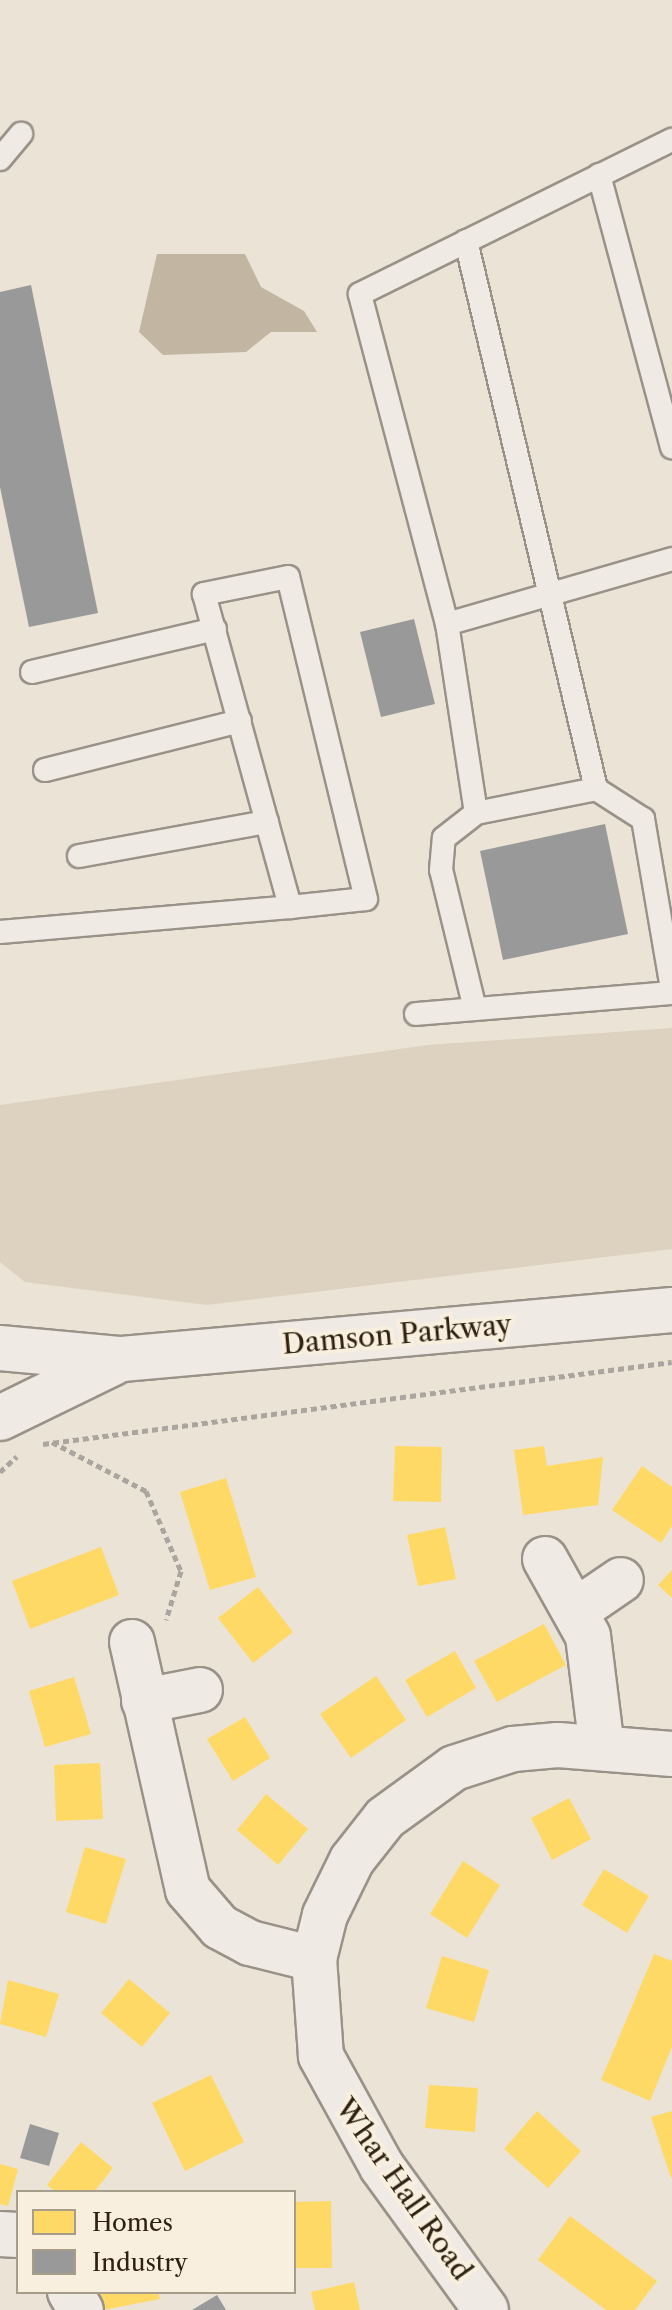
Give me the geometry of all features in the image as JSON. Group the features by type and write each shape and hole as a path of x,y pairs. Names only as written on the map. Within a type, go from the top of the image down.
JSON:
{"street":[{"name":"Damson Parkway","path":"0,1348 122,1359 672,1310"},
{"name":"Damson Parkway","path":"0,1418 122,1359"},
{"path":"545,1559 577,1610 597,1672 602,1748"},
{"path":"577,1610 621,1580"},
{"path":"132,1642 188,1890 220,1927 250,1943 314,1959"},
{"path":"144,1701 200,1690"},
{"name":"Whar Hall Road","path":"486,2310 340,2101 321,2056 314,1959 325,1915 352,1860 427,1783 513,1749 602,1748 672,1754"}],"lane":[{"path":"0,159 21,134"},
{"path":"476,813 447,624 360,294 672,140"},
{"path":"599,175 672,447"},
{"path":"466,241 554,591 596,789"},
{"path":"447,624 672,559"},
{"path":"0,932 290,907 366,899 288,577 204,594 290,907"},
{"path":"32,672 215,629"},
{"path":"45,770 240,721"},
{"path":"416,1014 475,1009 672,990 643,819 596,789 476,813 444,838 441,870 475,1009"},
{"path":"79,856 267,822"}],"path":[{"path":"132,1642 163,1624 175,1595 181,1571 169,1531 146,1491 52,1442 672,1362"}],"shaded area":[{"path":"157,254 245,254 261,287 304,311 317,332 271,332 246,352 163,355 139,332"},
{"path":"672,1028 672,1249 207,1305 25,1282 0,1262 0,1105 428,1045"}],"building: Homes":[{"path":"395,1446 442,1447 441,1502 393,1501"},
{"path":"544,1446 547,1466 603,1457 598,1505 523,1515 514,1450"},
{"path":"642,1466 672,1487 672,1526 661,1543 612,1510"},
{"path":"226,1478 256,1577 210,1590 180,1492"},
{"path":"445,1527 456,1579 418,1586 407,1535"},
{"path":"101,1547 119,1595 30,1629 12,1581"},
{"path":"672,1570 672,1598 658,1585"},
{"path":"258,1587 293,1632 253,1663 218,1618"},
{"path":"544,1624 566,1665 497,1702 474,1661"},
{"path":"455,1651 476,1688 427,1717 405,1680"},
{"path":"376,1676 406,1720 351,1758 320,1714"},
{"path":"74,1677 91,1734 45,1747 29,1691"},
{"path":"245,1717 270,1758 233,1781 207,1739"},
{"path":"100,1763 103,1819 56,1821 54,1765"},
{"path":"266,1794 308,1829 278,1865 237,1830"},
{"path":"569,1798 591,1839 552,1860 531,1818"},
{"path":"85,1847 126,1859 106,1924 66,1912"},
{"path":"463,1861 500,1885 467,1938 430,1914"},
{"path":"604,1869 649,1896 627,1933 582,1905"},
{"path":"654,1954 672,1961 672,2047 650,2101 601,2080"},
{"path":"442,1956 489,1970 474,2022 426,2008"},
{"path":"129,1979 170,2013 142,2047 101,2013"},
{"path":"8,1980 59,1994 46,2037 0,2024"},
{"path":"211,2075 244,2142 185,2171 152,2103"},
{"path":"429,2085 478,2088 475,2132 425,2128"},
{"path":"537,2111 581,2151 548,2188 504,2149"},
{"path":"672,2111 672,2178 671,2178 651,2117"},
{"path":"81,2142 113,2168 96,2190 53,2190 47,2185"},
{"path":"0,2164 18,2169 8,2206 0,2204"},
{"path":"331,2201 332,2268 296,2268 296,2202"},
{"path":"570,2216 657,2281 635,2310 606,2310 538,2260"},
{"path":"354,2282 360,2310 315,2310 311,2292"},
{"path":"99,2294 159,2294 160,2299 103,2310"}],"building: Industry":[{"path":"31,285 98,613 29,627 0,487 0,292"},
{"path":"414,619 435,704 381,717 360,632"},
{"path":"605,824 628,934 503,960 480,851"},
{"path":"30,2124 59,2133 49,2166 20,2158"},
{"path":"217,2295 226,2310 192,2310"}]}
